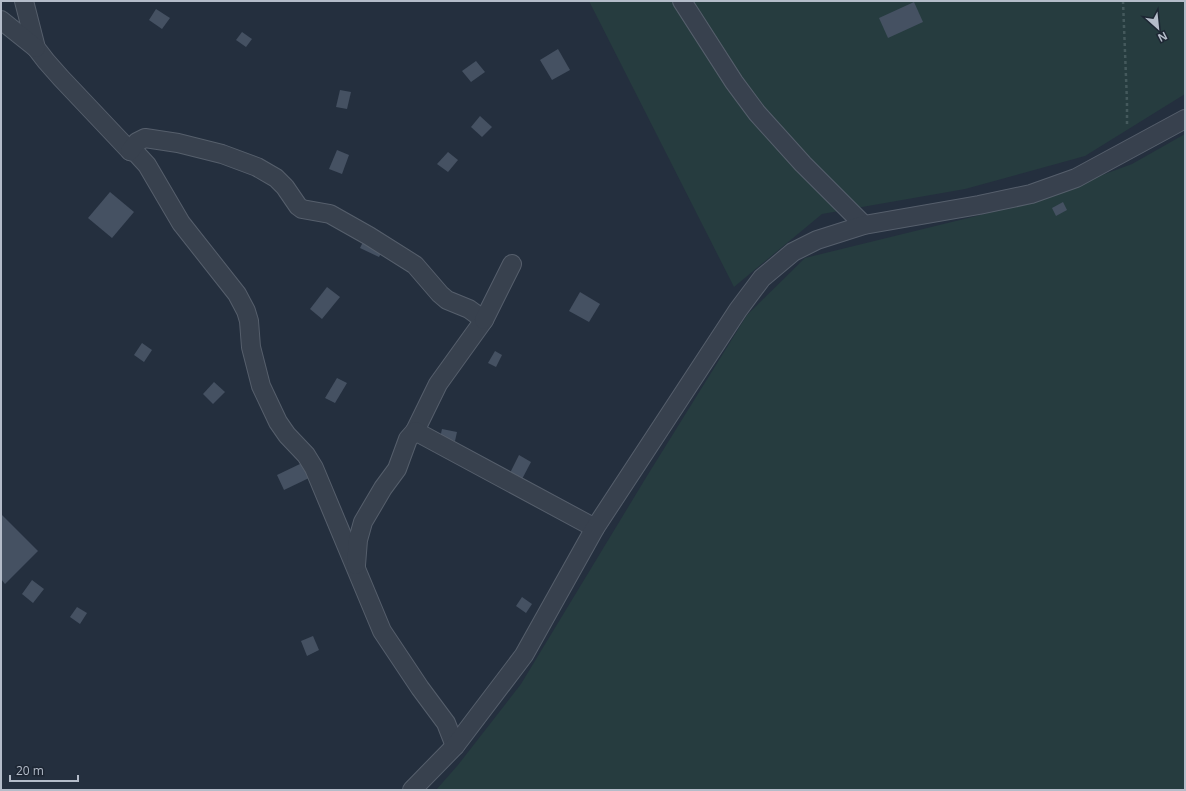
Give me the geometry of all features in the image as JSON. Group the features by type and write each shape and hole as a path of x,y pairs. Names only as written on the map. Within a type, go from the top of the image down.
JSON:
{"street":[{"path":"24,1 36,48"},
{"path":"682,1 734,82 757,114 803,164 864,225"},
{"path":"1,20 36,48 61,78 130,151 136,153 147,165 181,223 240,300 249,321 251,347 261,386 278,422 287,435 306,455 314,468 382,631 420,688 446,722 455,746"},
{"path":"412,790 455,746 524,655 595,528 738,310 762,278 793,252 817,240 864,225 979,205 1031,194 1076,178 1185,119"},
{"path":"130,151 137,142 145,138 178,143 222,154 258,166 276,178 302,209 330,214 369,236 415,265 447,300 469,309 484,320"},
{"path":"356,570 358,540 363,522 382,488 397,469 408,439 415,431 438,384 484,320 512,264"},
{"path":"415,431 595,528"}],"path":[{"path":"1123,1 1127,102 1126,151"}],"green space":[{"path":"589,1 1185,1 1185,94 1085,156 965,189 822,214 734,287"},
{"path":"1185,134 1185,790 436,790 458,765 521,684 747,315 805,258 1021,205 1132,164"}],"building":[{"path":"914,2 923,22 888,38 879,18"},
{"path":"156,9 170,18 162,29 149,20"},
{"path":"242,32 252,39 246,47 236,40"},
{"path":"558,49 570,70 552,80 540,60"},
{"path":"476,61 485,72 471,82 462,71"},
{"path":"340,90 351,92 347,109 336,107"},
{"path":"480,116 492,127 482,137 471,127"},
{"path":"337,150 349,155 342,174 329,169"},
{"path":"448,152 458,160 448,172 437,164"},
{"path":"110,192 134,212 112,238 88,218"},
{"path":"1063,202 1067,210 1056,216 1052,208"},
{"path":"364,240 383,250 379,257 360,248"},
{"path":"327,287 340,297 322,319 310,309"},
{"path":"580,292 600,304 589,322 569,311"},
{"path":"142,343 152,350 144,362 134,355"},
{"path":"495,351 502,355 496,367 488,363"},
{"path":"337,378 347,383 335,403 325,398"},
{"path":"214,382 225,392 213,404 203,394"},
{"path":"442,429 457,432 455,441 440,438"},
{"path":"519,455 531,462 521,481 509,475"},
{"path":"302,463 309,478 284,490 277,475"},
{"path":"1,514 38,551 5,584 1,579"},
{"path":"32,580 44,589 33,603 22,594"},
{"path":"522,597 532,604 526,613 516,606"},
{"path":"77,607 87,613 80,624 70,617"},
{"path":"313,636 319,650 307,656 301,641"}]}
